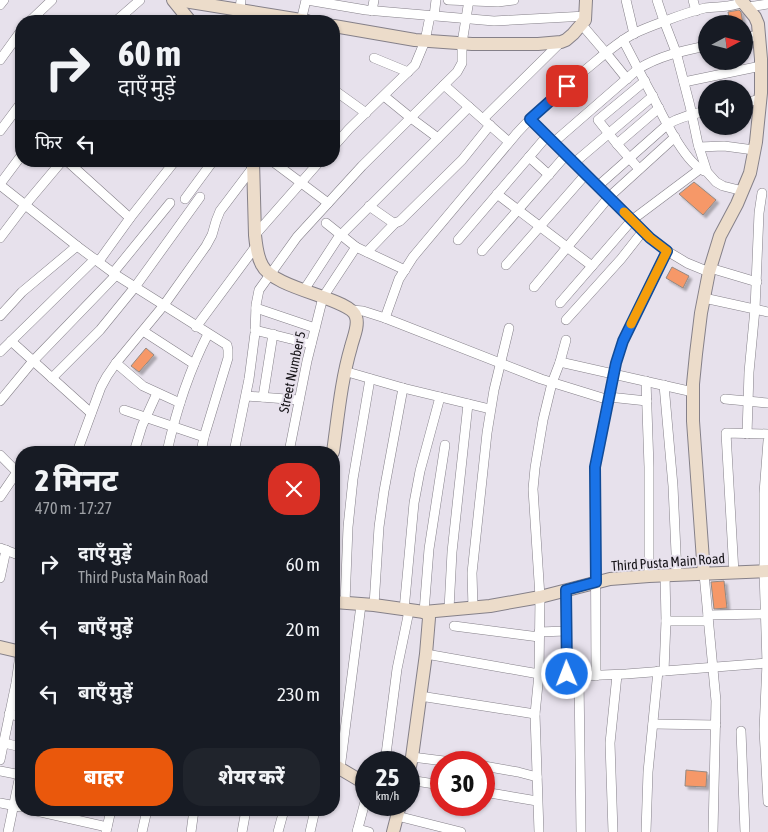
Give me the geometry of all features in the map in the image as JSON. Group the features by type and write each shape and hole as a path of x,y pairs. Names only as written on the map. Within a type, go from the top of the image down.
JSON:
{"street":[{"path":"0,5 4,0"},
{"path":"36,15 52,0"},
{"path":"123,15 140,0"},
{"path":"173,0 185,15"},
{"path":"178,0 256,15"},
{"path":"305,15 310,0 372,11 465,19 494,21 584,20"},
{"path":"372,11 374,0"},
{"path":"340,140 415,65 425,41 436,0"},
{"path":"448,0 498,2 514,0"},
{"path":"340,28 425,41 517,44 561,42 566,40 584,20 586,0"},
{"path":"626,0 634,34"},
{"path":"657,0 676,52 692,114 703,171"},
{"path":"692,0 696,11"},
{"path":"235,446 246,396 259,290 297,237 362,166 460,68 468,1"},
{"path":"713,832 716,701 694,445 693,392 697,346 710,270 720,236 750,173 754,150 760,99 761,66 759,35 755,17 744,3"},
{"path":"385,318 399,279 405,270 509,142 552,98 606,53 634,34 664,21 696,11 744,3 768,4"},
{"path":"584,20 627,80"},
{"path":"753,36 759,35"},
{"path":"623,40 686,155 723,186 765,193 759,213 757,282 749,372 747,434"},
{"path":"367,252 462,160 487,122 561,42"},
{"path":"0,60 15,45"},
{"path":"458,240 529,157 550,139 638,70 655,60 676,52 698,48"},
{"path":"374,58 408,72"},
{"path":"684,82 761,66"},
{"path":"639,169 598,120 644,81"},
{"path":"444,85 509,142"},
{"path":"340,94 366,113"},
{"path":"384,96 438,138"},
{"path":"574,163 653,96"},
{"path":"753,100 760,99"},
{"path":"304,290 342,235 469,107"},
{"path":"617,144 659,108"},
{"path":"0,132 15,111"},
{"path":"598,186 668,124 698,113"},
{"path":"530,119 643,231 667,251 687,263 757,282"},
{"path":"534,286 609,197 675,137"},
{"path":"699,147 724,146 754,150"},
{"path":"482,251 566,155"},
{"path":"529,157 549,175"},
{"path":"15,164 0,184 115,274 226,345 228,358 202,446"},
{"path":"0,238 57,167"},
{"path":"74,167 130,218"},
{"path":"0,352 97,260 171,167"},
{"path":"185,199 209,167"},
{"path":"79,446 101,387 116,363 164,305 206,246 220,211 251,167"},
{"path":"254,167 255,240 262,266 270,276 352,310 363,311 385,318 552,383 609,398 647,401"},
{"path":"280,167 328,203"},
{"path":"196,326 255,240 315,167"},
{"path":"560,303 632,220 703,171"},
{"path":"506,265 586,174"},
{"path":"498,194 592,266"},
{"path":"52,378 100,330 135,287 200,198"},
{"path":"0,401 33,361 115,274 170,203"},
{"path":"369,206 395,224"},
{"path":"326,223 356,247 405,270"},
{"path":"566,320 621,259 643,231"},
{"path":"0,316 22,292 77,246"},
{"name":"Street Number 5","path":"290,446 311,344 323,297 356,247"},
{"path":"596,676 595,467 614,374 623,341 667,251"},
{"path":"704,298 768,312"},
{"path":"256,308 315,328"},
{"path":"335,446 344,371 357,326 356,316 352,310"},
{"path":"473,608 472,573 490,409 509,328"},
{"path":"255,330 311,344"},
{"path":"143,331 194,364"},
{"path":"168,446 180,403 194,364 208,334"},
{"path":"263,397 274,334"},
{"path":"539,832 535,714 539,674 540,597 533,489 540,436 552,383 566,340"},
{"path":"12,341 92,413"},
{"path":"560,362 693,392"},
{"path":"116,363 144,386 180,403"},
{"path":"344,371 402,388 490,409"},
{"path":"340,594 353,479 370,379"},
{"path":"646,381 649,476 649,576"},
{"path":"646,832 648,772 671,575 673,486 664,385"},
{"path":"340,751 368,605 384,491 402,388"},
{"path":"136,446 157,393"},
{"path":"246,396 299,400"},
{"path":"386,751 407,610 414,503 424,452 440,397"},
{"path":"725,399 768,403"},
{"path":"449,609 452,552 468,404"},
{"path":"124,410 204,437"},
{"path":"734,572 726,433 768,434"},
{"path":"768,441 764,493 768,663 764,730 768,802"},
{"path":"413,751 429,618 424,612 429,549 445,445"},
{"path":"0,456 15,470"},
{"path":"0,497 15,479"},
{"path":"0,578 3,549 15,554"},
{"name":"Third Pusta Main Road","path":"340,602 424,612 473,608 540,597 610,579 766,571"},
{"path":"566,590 567,674"},
{"path":"666,621 766,614"},
{"path":"454,626 539,634 566,631"},
{"path":"0,647 15,650"},
{"path":"426,654 539,674 579,676 617,675 768,663"},
{"path":"613,832 610,743 617,675"},
{"path":"579,676 581,832"},
{"path":"0,760 9,714 15,696"},
{"path":"420,696 535,714"},
{"path":"9,714 15,716"},
{"path":"653,724 716,725"},
{"path":"742,731 745,832"},
{"path":"4,743 15,746"},
{"path":"495,768 537,777"},
{"path":"340,769 355,778"},
{"path":"0,770 15,774"},
{"path":"495,794 537,801"},
{"path":"0,803 15,807"},
{"path":"8,832 15,813"},
{"path":"54,816 107,830 110,816"},
{"path":"142,832 146,816"},
{"path":"191,832 193,816"},
{"path":"242,832 245,816"},
{"path":"278,832 282,816"},
{"path":"310,832 314,816"},
{"path":"362,816 358,830 369,832"},
{"path":"393,832 398,816"},
{"path":"414,816 461,832"}],"building":[{"path":"739,10 742,15 728,15 728,12"},
{"path":"694,182 716,200 703,215 679,194"},
{"path":"672,267 689,276 683,288 666,278"},
{"path":"146,348 154,355 139,372 131,366"},
{"path":"724,581 727,608 714,609 711,582"},
{"path":"686,770 707,772 706,787 685,786"}],"slow traffic":[{"path":"624,212 650,238 667,251 631,324"}],"route":[{"path":"567,86 530,119 650,238 667,251 623,341 616,363 595,467 596,582 566,590 567,674"}]}
